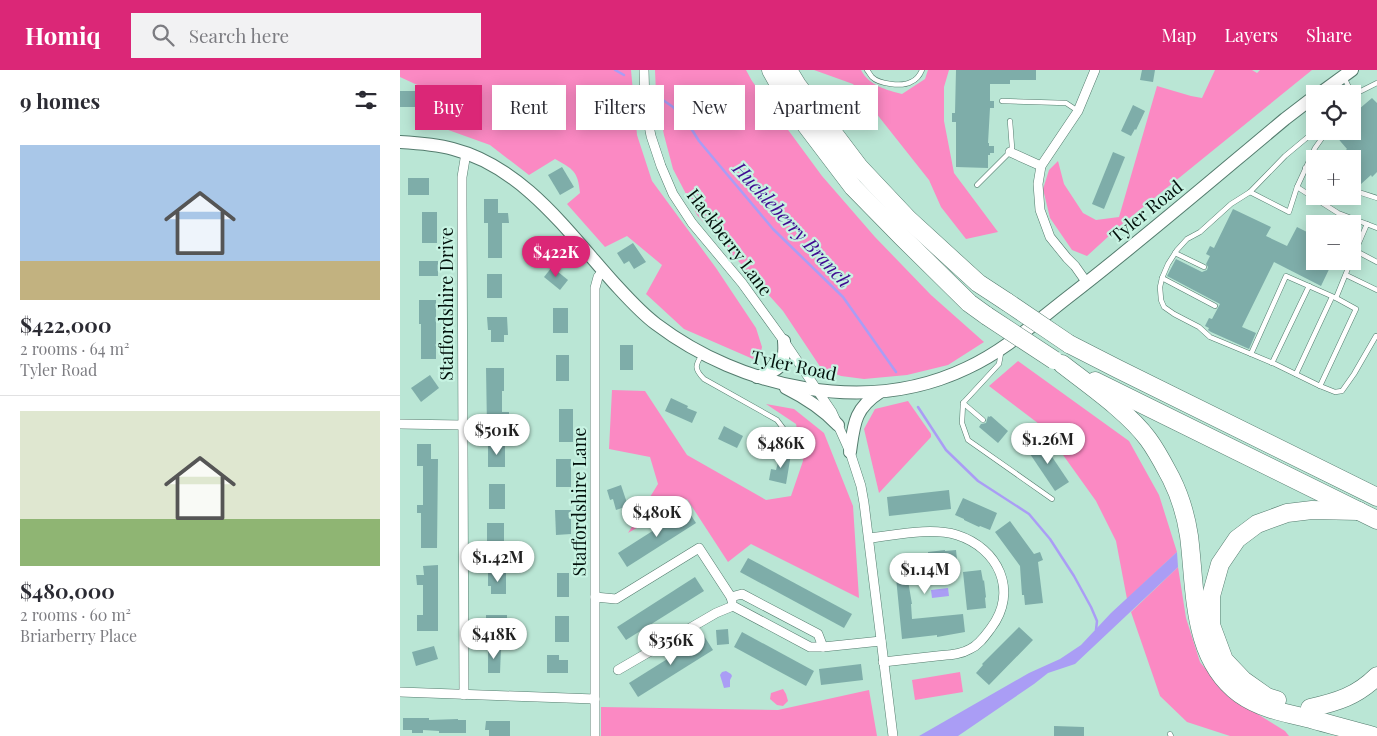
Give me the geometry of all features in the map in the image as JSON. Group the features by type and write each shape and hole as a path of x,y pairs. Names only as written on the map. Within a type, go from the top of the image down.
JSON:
{"highway":[{"path":"770,70 790,104 853,187 968,303 1058,362 1120,411 1148,439 1171,479 1185,515 1198,621 1212,662 1221,675 1235,690 1268,709 1377,725"},
{"path":"788,70 797,85 859,168 908,219 978,282 1069,344 1377,497"},
{"path":"1058,362 1377,520"},
{"path":"1359,511 1312,510 1286,513 1257,524 1237,539 1220,564 1211,596 1211,625 1224,660 1243,680 1267,697 1373,736"},
{"path":"1310,714 1354,693 1377,676"},
{"path":"1310,714 1338,736"}],"street":[{"name":"Hackberry Lane","path":"644,70 645,105 650,130 658,158 673,194 692,223 742,284 784,341 832,412 850,452 861,486 870,538"},
{"path":"1087,282 1056,245 1046,228 1040,210 1038,184 1041,166 1045,158 1078,110 1095,70"},
{"path":"1331,85 1348,73"},
{"name":"Tyler Road","path":"400,142 437,145 466,153 498,169 534,196 558,220 626,297 653,322 672,336 703,353 741,372 775,382 842,393 880,392 932,382 968,368 1001,349 1087,282 1306,103"},
{"path":"1010,152 1041,166"},
{"name":"Staffordshire Drive","path":"464,695 462,177 466,153"},
{"name":"Staffordshire Lane","path":"595,736 595,288 598,277 603,271"},
{"path":"758,377 775,371 782,363 785,355 784,341"},
{"path":"775,382 813,403 838,425"},
{"path":"850,452 854,424 862,408 870,398 880,392"},
{"path":"400,424 462,425"},
{"path":"884,662 956,654 970,650 978,644 1002,611 1004,597 1002,575 986,551 968,539 956,534 943,532 929,531 870,538 881,640 893,736"},
{"path":"596,597 616,600 699,548 732,602 810,647 881,640"},
{"path":"618,670 716,613 742,594 818,634 823,647"},
{"path":"400,692 595,699"}],"lane":[{"path":"867,70 871,77 882,82 903,84 912,82 919,76 922,70"},
{"path":"1361,91 1377,83"},
{"path":"1002,101 1066,103 1078,110"},
{"path":"977,185 1010,152 1012,148 1010,121"},
{"path":"1306,138 1285,156 1250,192 1231,204 1200,232 1187,239 1175,253 1162,278 1160,287 1161,300 1164,307 1199,327 1210,337 1335,392 1342,391 1377,336"},
{"path":"1250,192 1289,212 1297,187 1306,168"},
{"path":"1297,187 1338,213 1377,228"},
{"path":"1361,193 1377,198"},
{"path":"1361,239 1367,224"},
{"path":"1175,253 1204,267"},
{"path":"1361,254 1377,262"},
{"path":"1296,374 1348,270"},
{"path":"1346,275 1377,290"},
{"path":"1251,354 1286,276 1334,298 1356,309 1320,386"},
{"path":"1162,278 1215,306"},
{"path":"1272,363 1308,286"},
{"path":"1001,349 999,364 963,403 962,423 968,440 1052,499"},
{"path":"703,353 696,363 696,367 704,379 777,420 786,432 786,440"},
{"path":"963,403 982,420"}],"shaded area":[{"path":"400,70 631,70 632,85 576,85 576,130 637,130 652,181 716,268 756,328 762,347 760,355 753,359 684,329 646,294 662,265 627,236 605,247 567,204 580,193 576,175 570,168 555,159 529,175 490,145 448,130 482,130 482,85 417,85 400,77"},
{"path":"655,70 746,70 755,85 755,130 788,130 822,176 875,237 931,295 984,342 948,365 907,375 864,379 841,376 821,368 783,311 697,215 673,169 663,130 664,85 656,85"},
{"path":"814,70 861,70 876,85 853,84"},
{"path":"928,70 949,70 944,87 944,121 954,173 998,232 966,239 941,207 929,180 878,116 878,86 902,94 925,79"},
{"path":"1215,70 1252,70 1257,73 1260,70 1312,70 1121,225 1087,256 1072,250 1050,218 1043,189 1049,170 1058,161 1064,184 1083,213 1096,220 1119,217 1157,86 1202,98"},
{"path":"1018,361 1129,441 1159,495 1177,552 1127,599 1116,541 1096,501 1043,427 989,386"},
{"path":"612,390 645,391 687,455 766,500 791,496 803,461 796,424 766,404 794,409 824,433 853,506 859,598 751,544 728,562 687,499 628,533 658,484 650,457 609,449"},
{"path":"908,401 931,434 931,437 879,493 864,429 875,409"},
{"path":"1177,552 1178,567 1075,664 1048,673 958,736 919,736 1029,673 1060,659 1081,645 1111,613"},
{"path":"1178,567 1186,618 1200,662 1227,695 1285,731 1289,736 1230,736 1187,722 1160,696 1131,612"},
{"path":"948,588 949,596 932,598 931,590"},
{"path":"726,671 732,676 730,687 724,688 720,675"},
{"path":"960,672 963,692 915,700 912,680"},
{"path":"783,689 788,701 783,706 777,705 770,699 771,693"},
{"path":"869,690 877,736 601,736 601,707 778,710"}],"building":[{"path":"956,70 1036,70 1036,80 1010,80 1010,84 990,84 990,101 994,101 994,108 990,108 988,143 989,146 994,146 994,153 988,155 988,168 956,167 956,122 952,122 952,113 955,113"},
{"path":"1142,70 1155,70 1153,82 1140,80"},
{"path":"400,91 415,91 415,107 400,107"},
{"path":"1372,98 1377,103 1377,172 1361,184 1361,150 1346,150 1339,140 1361,140 1361,107"},
{"path":"1133,105 1145,111 1131,136 1121,131"},
{"path":"1113,152 1125,157 1104,209 1092,204"},
{"path":"562,167 574,187 560,195 548,175"},
{"path":"408,178 429,178 429,195 408,195"},
{"path":"484,199 498,199 498,213 508,213 509,223 502,223 502,258 488,258 488,223 484,223"},
{"path":"1233,209 1271,227 1266,236 1287,246 1297,227 1306,232 1306,270 1329,270 1321,286 1274,262 1242,327 1256,333 1249,349 1211,332 1205,326 1209,318 1212,319 1220,304 1167,276 1176,259 1202,272 1207,270 1206,264 1210,256 1206,254 1210,246 1214,248"},
{"path":"422,212 437,212 437,243 422,243"},
{"path":"633,243 646,262 634,269 629,261 624,264 617,253"},
{"path":"419,261 438,261 438,276 419,276"},
{"path":"552,267 568,280 560,290 544,277"},
{"path":"487,274 502,274 502,298 487,298"},
{"path":"419,300 436,300 436,359 421,359"},
{"path":"553,308 568,308 568,333 553,333"},
{"path":"487,317 507,317 508,335 504,335 504,342 491,342 491,330 488,330"},
{"path":"620,345 633,345 633,370 620,370"},
{"path":"556,355 569,355 569,381 556,381"},
{"path":"486,368 504,368 502,412 509,412 509,427 487,427"},
{"path":"430,375 439,388 421,402 411,388"},
{"path":"671,398 697,412 692,423 665,411"},
{"path":"559,409 573,409 573,442 559,442"},
{"path":"988,416 991,416 1008,431 998,443 979,427 981,424 986,423"},
{"path":"724,426 743,436 737,448 718,439"},
{"path":"1040,439 1069,482 1055,491 1026,448"},
{"path":"417,444 431,444 431,459 438,459 437,548 421,548 421,513 417,513 417,505 423,505 423,466 417,466"},
{"path":"488,444 505,444 505,467 488,467"},
{"path":"781,452 791,454 786,484 769,480 771,469 776,470"},
{"path":"556,459 571,459 571,487 556,487"},
{"path":"489,484 505,484 505,509 489,509"},
{"path":"621,485 628,506 616,510 613,499 610,500 607,490"},
{"path":"949,490 951,509 889,516 887,497"},
{"path":"963,498 997,513 990,530 979,527 955,515"},
{"path":"687,509 696,523 627,567 618,553"},
{"path":"555,510 571,510 571,534 556,535"},
{"path":"1010,521 1034,554 1040,552 1043,560 1038,562 1043,603 1025,605 1024,595 1022,595 1020,566 995,532"},
{"path":"487,523 504,523 504,542 501,542 501,549 487,549"},
{"path":"956,550 958,569 907,575 912,604 912,619 963,614 965,632 937,637 937,635 902,639 894,557"},
{"path":"748,558 852,614 844,628 740,572"},
{"path":"438,565 438,631 417,631 417,615 423,615 423,585 417,585 416,575 424,575 423,566"},
{"path":"981,570 984,580 986,608 967,610 963,572"},
{"path":"488,573 506,573 506,594 491,594 491,586 488,586"},
{"path":"557,573 569,573 569,597 557,597"},
{"path":"695,577 704,591 626,640 617,627"},
{"path":"486,615 507,615 507,634 486,634"},
{"path":"555,616 569,616 569,642 555,642"},
{"path":"1019,627 1033,640 989,685 976,673 982,664"},
{"path":"728,629 729,644 717,645 716,630"},
{"path":"742,632 814,671 806,686 734,647"},
{"path":"704,636 713,650 638,697 629,683"},
{"path":"434,646 438,659 416,666 412,652"},
{"path":"488,648 501,648 500,673 488,673"},
{"path":"547,655 559,655 559,660 568,660 568,673 547,673"},
{"path":"861,664 863,680 821,685 819,669"},
{"path":"403,718 466,720 466,733 439,733 439,731 423,730 423,733 412,733 412,730 403,730"},
{"path":"486,721 510,721 510,736 489,736 489,730 485,730"},
{"path":"1054,726 1084,727 1084,736 1054,736"}],"waterway":[{"name":"Huckleberry Branch","path":"615,70 624,75"},
{"name":"Huckleberry Branch","path":"664,101 673,107 689,125 699,141 773,229 843,297 896,372"},
{"name":"Huckleberry Branch","path":"918,407 946,450 978,481 1029,514 1050,539 1091,607 1097,621 1096,630"}]}
